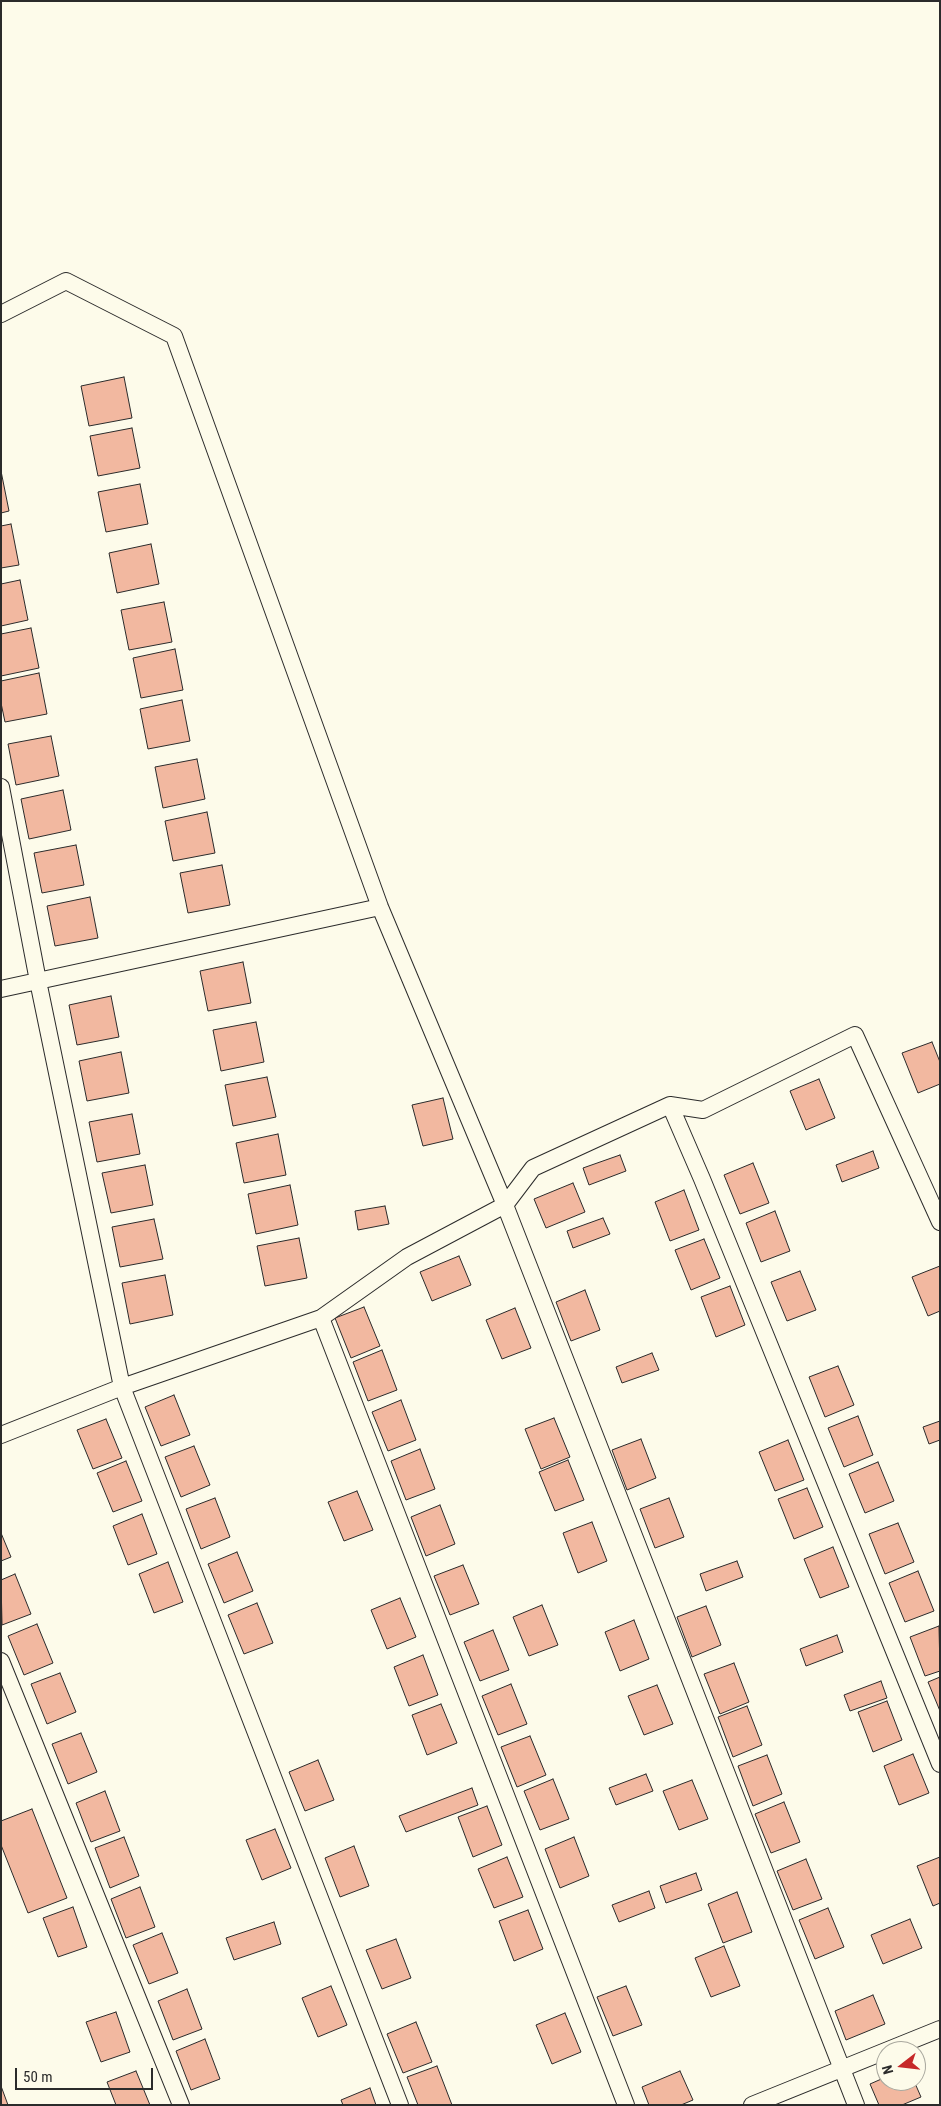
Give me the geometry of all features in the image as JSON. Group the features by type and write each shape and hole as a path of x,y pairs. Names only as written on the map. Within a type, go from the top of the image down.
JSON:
{"street":[{"path":"1,314 66,280 174,336 380,907 506,1205 856,2105"},
{"path":"1,787 38,981 122,1387 400,2105"},
{"path":"1,988 380,907"},
{"path":"1,1435 122,1387 321,1318 407,1257 506,1205 533,1168 670,1105 703,1110 855,1035 940,1222"},
{"path":"670,1105 710,1197 940,1764"},
{"path":"321,1318 626,2105"},
{"path":"1,1661 181,2105"},
{"path":"752,2105 940,2029"}],"building":[{"path":"124,377 132,418 89,426 81,386"},
{"path":"132,428 140,468 98,476 90,436"},
{"path":"1,471 9,511 1,513"},
{"path":"140,484 148,524 106,532 98,492"},
{"path":"11,524 19,565 1,568 1,526"},
{"path":"151,544 159,584 117,593 109,553"},
{"path":"20,580 28,620 1,626 1,584"},
{"path":"164,602 172,642 129,650 121,610"},
{"path":"31,628 39,668 1,676 1,634"},
{"path":"175,649 183,690 141,698 133,658"},
{"path":"39,673 47,714 5,722 1,703 1,681"},
{"path":"182,700 190,741 148,749 140,709"},
{"path":"51,736 59,776 16,785 8,744"},
{"path":"197,759 205,799 163,808 155,767"},
{"path":"63,790 71,830 29,839 21,799"},
{"path":"207,812 215,853 173,861 165,821"},
{"path":"76,845 84,885 42,893 34,853"},
{"path":"222,865 230,905 188,913 180,873"},
{"path":"90,897 98,938 55,946 47,906"},
{"path":"243,962 251,1003 208,1011 200,971"},
{"path":"111,996 119,1037 77,1045 69,1005"},
{"path":"256,1022 264,1062 221,1071 213,1030"},
{"path":"932,1042 940,1062 940,1084 918,1093 902,1053"},
{"path":"121,1052 129,1093 87,1101 79,1061"},
{"path":"267,1077 276,1117 233,1126 225,1085"},
{"path":"819,1079 835,1118 806,1130 790,1091"},
{"path":"443,1098 453,1139 423,1146 412,1105"},
{"path":"132,1114 140,1154 97,1162 89,1122"},
{"path":"278,1134 286,1175 244,1183 236,1143"},
{"path":"873,1151 879,1168 842,1182 836,1165"},
{"path":"620,1155 626,1171 589,1185 583,1168"},
{"path":"753,1163 769,1203 740,1214 724,1175"},
{"path":"145,1165 153,1205 111,1213 102,1173"},
{"path":"573,1183 585,1212 546,1228 534,1199"},
{"path":"290,1185 298,1225 256,1234 248,1194"},
{"path":"684,1190 699,1230 670,1241 655,1202"},
{"path":"385,1206 389,1224 358,1230 355,1211"},
{"path":"775,1211 790,1251 761,1262 746,1223"},
{"path":"603,1218 610,1234 573,1248 567,1231"},
{"path":"154,1219 163,1259 120,1267 112,1227"},
{"path":"299,1238 307,1278 265,1286 257,1246"},
{"path":"704,1239 720,1278 691,1290 675,1250"},
{"path":"459,1256 471,1285 432,1301 420,1272"},
{"path":"940,1266 940,1311 928,1316 912,1277"},
{"path":"800,1271 816,1310 787,1321 771,1282"},
{"path":"165,1275 173,1315 130,1324 122,1283"},
{"path":"730,1286 745,1325 716,1337 701,1297"},
{"path":"585,1290 600,1330 571,1341 556,1302"},
{"path":"364,1307 380,1346 351,1358 335,1318"},
{"path":"515,1308 531,1348 502,1359 486,1320"},
{"path":"382,1350 397,1390 368,1401 353,1362"},
{"path":"652,1353 659,1370 622,1383 616,1367"},
{"path":"838,1366 854,1405 825,1417 809,1377"},
{"path":"174,1395 190,1435 161,1446 145,1407"},
{"path":"401,1400 416,1440 388,1451 372,1412"},
{"path":"858,1416 873,1455 844,1467 828,1428"},
{"path":"554,1418 570,1457 541,1469 525,1429"},
{"path":"106,1419 122,1458 93,1469 77,1430"},
{"path":"940,1421 940,1440 929,1444 923,1427"},
{"path":"641,1439 656,1478 627,1490 612,1450"},
{"path":"788,1440 804,1480 775,1491 759,1452"},
{"path":"194,1446 210,1485 181,1497 165,1457"},
{"path":"420,1449 435,1489 406,1500 391,1461"},
{"path":"568,1460 584,1500 555,1511 539,1472"},
{"path":"126,1461 142,1501 113,1512 97,1473"},
{"path":"878,1462 894,1501 865,1513 849,1474"},
{"path":"807,1488 823,1527 794,1539 778,1499"},
{"path":"357,1491 373,1530 344,1541 328,1502"},
{"path":"215,1498 230,1537 201,1549 186,1509"},
{"path":"669,1498 684,1537 655,1548 640,1509"},
{"path":"440,1505 455,1544 426,1556 411,1517"},
{"path":"142,1514 157,1554 128,1565 113,1526"},
{"path":"592,1522 607,1561 578,1573 563,1533"},
{"path":"898,1523 914,1562 885,1574 869,1534"},
{"path":"1,1533 11,1557 1,1561"},
{"path":"833,1547 849,1587 820,1598 804,1559"},
{"path":"237,1552 253,1591 224,1603 208,1564"},
{"path":"737,1561 743,1577 706,1591 700,1574"},
{"path":"168,1562 183,1602 154,1613 139,1574"},
{"path":"463,1565 479,1604 450,1615 434,1576"},
{"path":"918,1571 934,1611 905,1622 889,1583"},
{"path":"15,1574 31,1614 2,1625 1,1580"},
{"path":"400,1598 416,1637 387,1649 371,1610"},
{"path":"257,1603 273,1643 244,1654 228,1615"},
{"path":"542,1605 558,1645 529,1656 513,1617"},
{"path":"706,1606 721,1645 692,1657 677,1617"},
{"path":"634,1620 649,1659 620,1671 605,1632"},
{"path":"37,1624 53,1663 24,1675 8,1636"},
{"path":"939,1626 940,1671 925,1676 910,1637"},
{"path":"493,1630 509,1670 480,1681 464,1642"},
{"path":"837,1635 843,1652 806,1666 800,1649"},
{"path":"423,1655 438,1695 409,1706 394,1667"},
{"path":"734,1663 749,1702 720,1714 704,1674"},
{"path":"60,1673 76,1712 47,1724 31,1684"},
{"path":"940,1677 940,1711 928,1682"},
{"path":"881,1681 887,1698 850,1711 844,1695"},
{"path":"511,1684 527,1724 498,1735 482,1696"},
{"path":"657,1685 673,1724 644,1735 628,1696"},
{"path":"887,1701 902,1740 873,1752 858,1712"},
{"path":"441,1704 457,1743 427,1755 412,1715"},
{"path":"747,1706 762,1745 733,1757 718,1717"},
{"path":"81,1733 97,1772 68,1784 52,1744"},
{"path":"530,1736 546,1775 517,1787 501,1747"},
{"path":"913,1754 929,1793 899,1805 884,1766"},
{"path":"767,1755 782,1794 753,1806 738,1766"},
{"path":"318,1760 334,1800 305,1811 289,1772"},
{"path":"646,1774 653,1791 616,1805 609,1788"},
{"path":"553,1779 569,1819 540,1830 524,1791"},
{"path":"692,1780 708,1819 679,1830 663,1791"},
{"path":"472,1788 478,1805 406,1832 399,1816"},
{"path":"105,1791 120,1831 91,1842 76,1803"},
{"path":"784,1802 800,1842 771,1853 755,1814"},
{"path":"487,1806 502,1845 473,1857 458,1817"},
{"path":"32,1809 67,1898 28,1913 1,1845 1,1821"},
{"path":"275,1829 291,1868 262,1880 246,1840"},
{"path":"124,1837 139,1876 110,1888 95,1848"},
{"path":"574,1837 589,1876 560,1888 545,1849"},
{"path":"354,1846 369,1886 340,1897 325,1858"},
{"path":"507,1857 523,1897 494,1908 478,1869"},
{"path":"940,1857 940,1903 933,1906 917,1866"},
{"path":"806,1859 822,1899 793,1910 777,1871"},
{"path":"696,1873 702,1890 666,1903 660,1886"},
{"path":"140,1887 155,1927 126,1938 111,1899"},
{"path":"649,1891 655,1908 619,1922 612,1905"},
{"path":"737,1892 752,1932 723,1943 708,1904"},
{"path":"73,1907 87,1947 58,1957 43,1918"},
{"path":"828,1908 844,1947 815,1959 799,1920"},
{"path":"528,1910 543,1949 514,1961 499,1921"},
{"path":"910,1919 922,1948 883,1964 871,1935"},
{"path":"274,1922 281,1944 234,1960 226,1938"},
{"path":"162,1933 178,1973 149,1984 133,1945"},
{"path":"396,1939 411,1978 382,1989 366,1950"},
{"path":"724,1946 740,1986 711,1997 695,1958"},
{"path":"331,1986 347,2025 318,2037 302,1998"},
{"path":"626,1986 642,2025 613,2036 597,1997"},
{"path":"187,1989 202,2029 173,2040 158,2001"},
{"path":"873,1995 885,2024 846,2040 835,2011"},
{"path":"116,2012 130,2052 101,2062 86,2022"},
{"path":"565,2013 581,2052 552,2064 536,2025"},
{"path":"416,2022 432,2062 403,2073 387,2034"},
{"path":"205,2039 220,2079 191,2090 176,2051"},
{"path":"437,2066 452,2105 418,2105 407,2077"},
{"path":"136,2071 150,2105 116,2105 107,2082"},
{"path":"680,2071 693,2100 681,2105 649,2105 642,2087"},
{"path":"876,2081 876,2091 918,2091 921,2097 902,2105 879,2105 870,2084"},
{"path":"1,2086 8,2105 1,2105"},
{"path":"370,2088 376,2105 343,2105 341,2100"}]}
